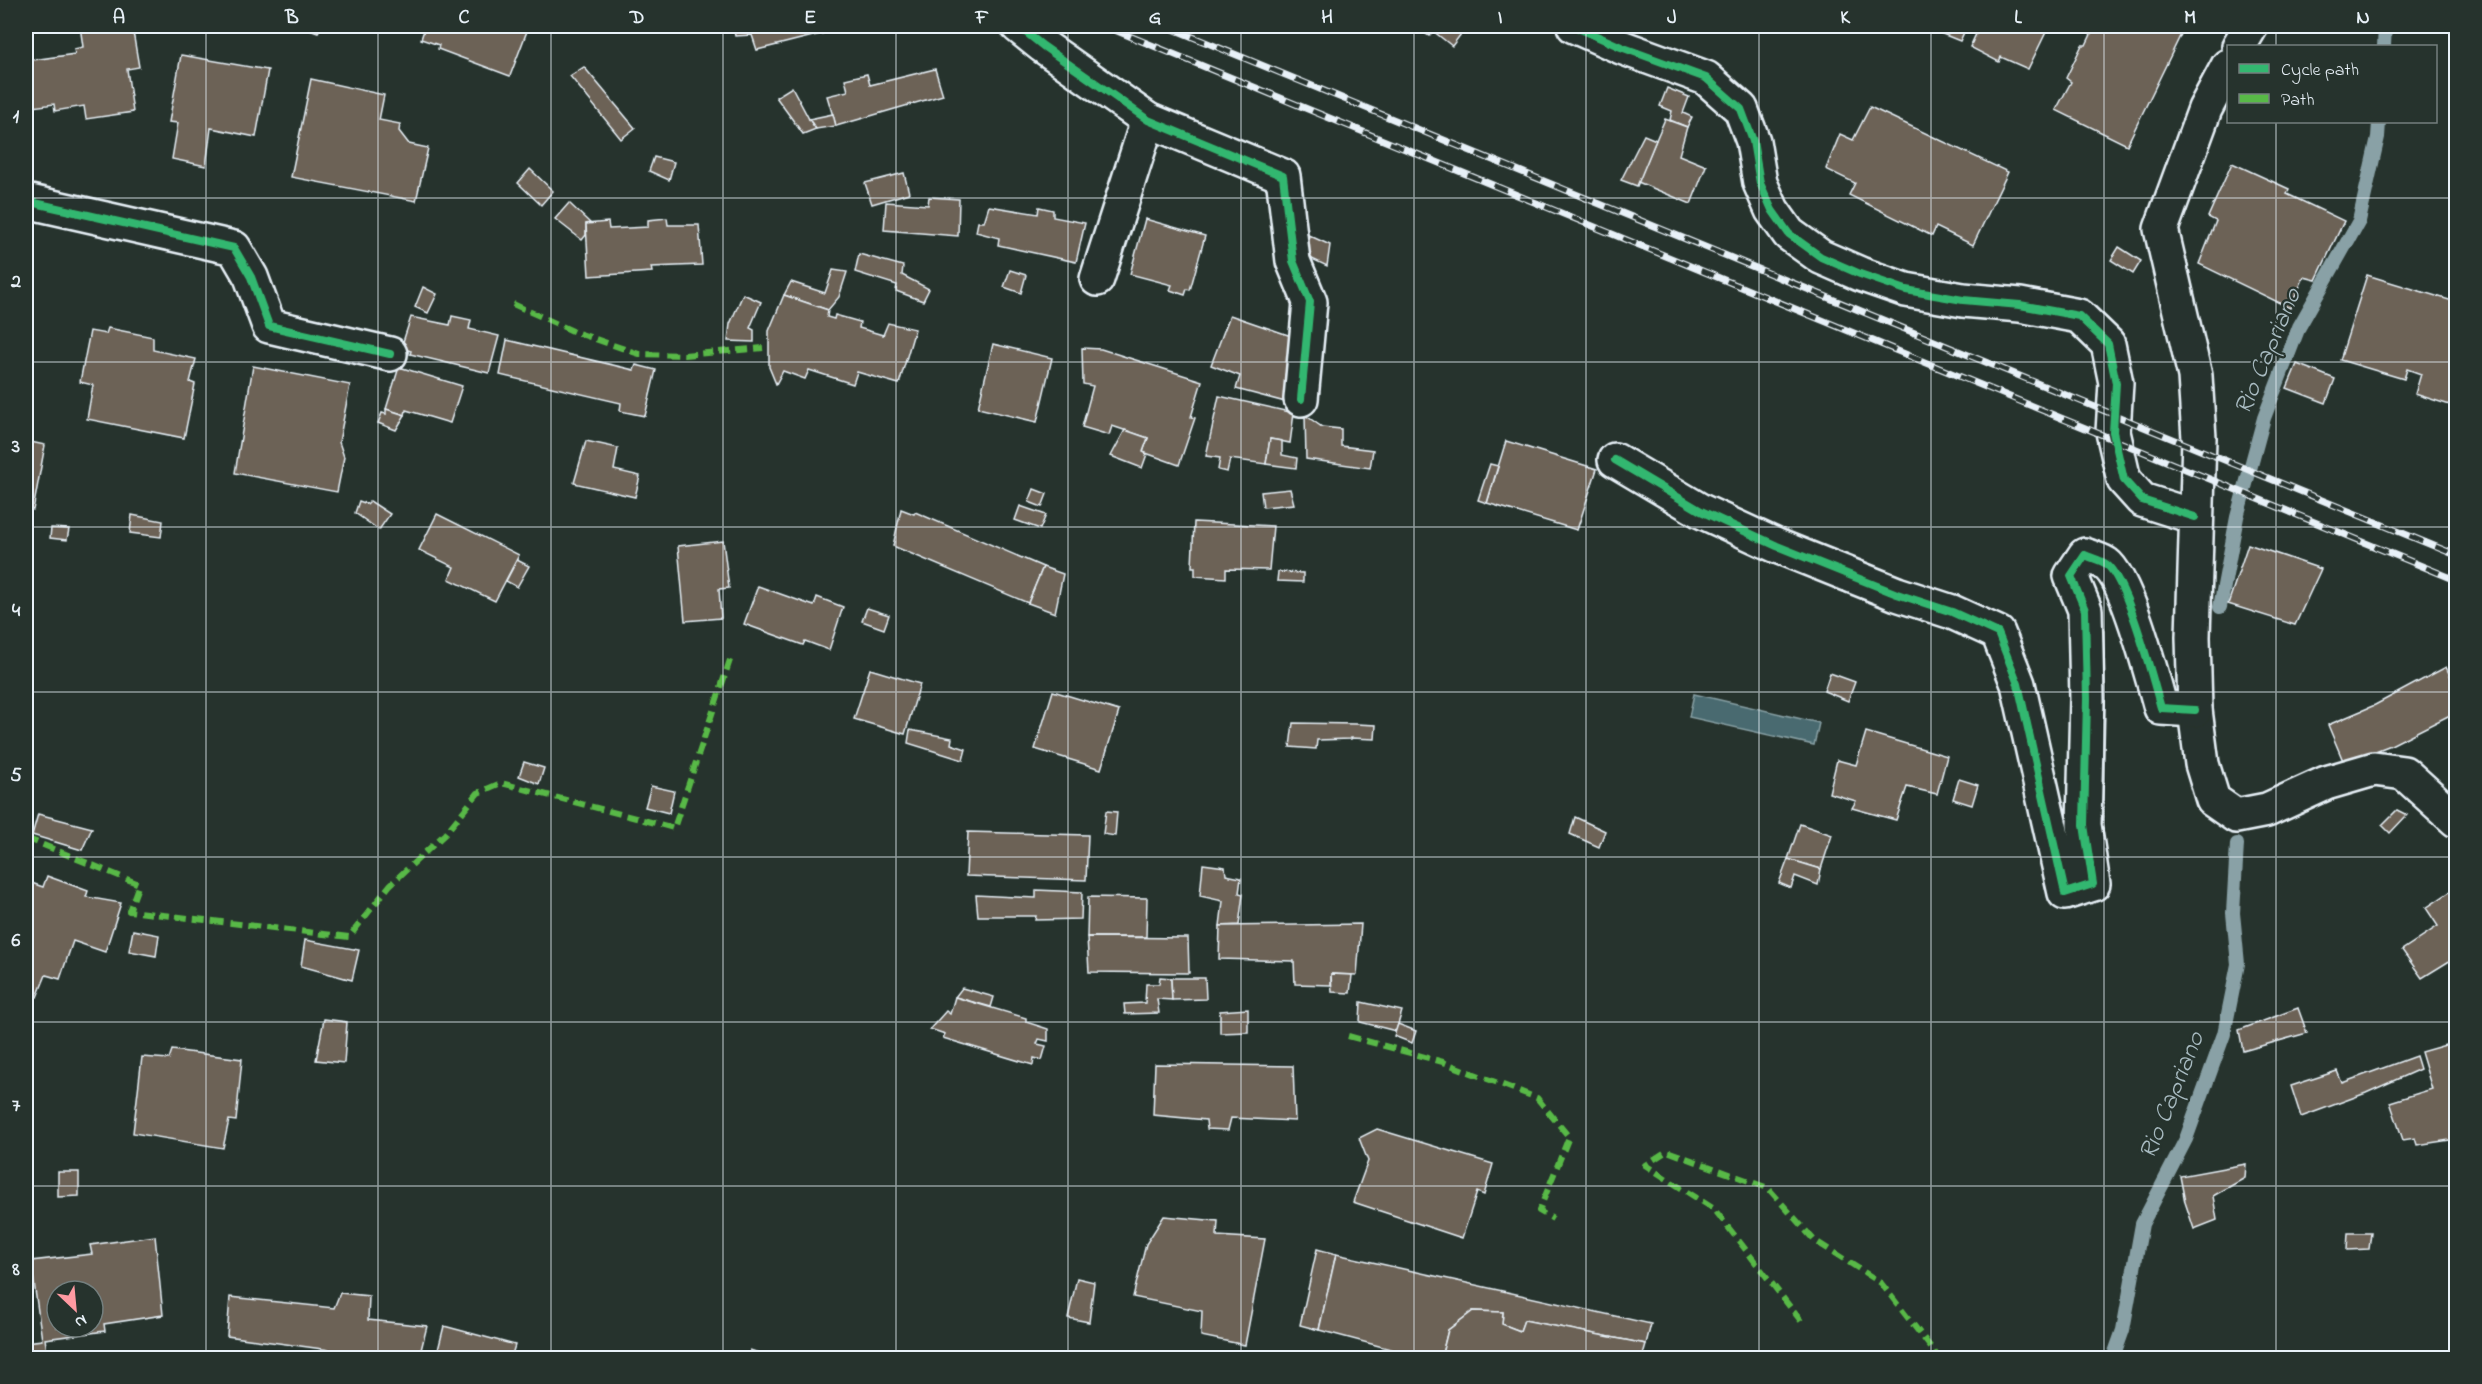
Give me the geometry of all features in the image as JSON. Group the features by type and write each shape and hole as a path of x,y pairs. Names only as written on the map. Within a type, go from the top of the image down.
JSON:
{"street":[{"path":"1018,26 1148,120 1283,176 1293,261 1310,302 1301,399"},
{"path":"1574,26 1621,47 1706,78 1741,109 1753,141 1760,183 1772,210 1789,234 1821,257 1906,290 1963,300 2020,305 2079,316 2108,344 2116,382 2113,432 2124,480 2142,500 2195,518"},
{"path":"2240,45 2251,26"},
{"path":"2227,70 2205,109 2161,229 2195,376 2199,438 2193,637 2195,710 2202,764 2213,800 2236,816 2267,810 2326,783 2374,769 2404,773 2457,820"},
{"path":"1097,279 1148,120"},
{"path":"26,201 234,248 251,277 269,326 390,354"},
{"path":"1615,460 1701,511 1777,546 1897,594 1952,612 1998,633 2024,704 2065,893 2093,884 2084,825 2087,699 2085,610 2071,576 2085,555 2107,564 2124,592 2146,655 2161,708 2195,710"}],"water":[{"path":"1694,694 1819,723 1814,745 1689,717"}],"building":[{"path":"80,26 132,26 139,67 127,69 133,112 86,119 84,106 55,111 54,104 33,107 33,102 26,103 26,61 75,54 74,49 83,47"},
{"path":"301,26 322,26 318,32"},
{"path":"416,26 524,26 523,29 527,31 510,76 438,49 439,45 421,39 424,30"},
{"path":"733,26 836,26 837,30 757,50 752,35 735,36"},
{"path":"1414,26 1467,26 1452,46 1433,31 1429,36"},
{"path":"1931,26 2049,26 2028,69 2001,57 1999,62 1970,47 1976,34 1966,28 1960,41 1930,29"},
{"path":"2095,26 2185,26 2127,145 2056,110 2071,82 2066,78 2082,45 2086,45"},
{"path":"181,55 268,70 256,137 211,128 206,166 172,159 178,123 169,122"},
{"path":"584,67 635,128 621,139 570,76"},
{"path":"935,69 943,95 836,126 827,96 848,91 845,79 867,74 870,85"},
{"path":"311,79 384,95 379,120 400,124 399,131 409,144 428,148 416,201 291,177"},
{"path":"792,87 816,129 803,134 776,97"},
{"path":"1667,88 1689,97 1683,113 1692,117 1687,127 1670,120 1672,111 1660,106"},
{"path":"1870,107 2008,172 1973,245 1936,227 1932,236 1849,195 1855,183 1826,169 1840,134 1853,140"},
{"path":"833,114 836,126 816,129 809,119"},
{"path":"1665,119 1687,127 1679,155 1706,166 1691,204 1638,182"},
{"path":"1644,135 1656,140 1637,186 1621,180"},
{"path":"654,157 674,162 669,180 649,171"},
{"path":"2232,163 2289,189 2287,194 2344,221 2316,280 2304,277 2290,308 2199,264 2216,221 2208,217"},
{"path":"530,169 553,191 541,205 518,183"},
{"path":"904,173 909,193 872,204 865,183"},
{"path":"929,197 959,199 958,236 884,230 886,202 928,205"},
{"path":"569,203 590,223 586,224 586,235 582,240 555,219"},
{"path":"989,206 1038,214 1039,207 1053,210 1053,217 1085,223 1076,262 998,245 999,238 976,232 978,222 984,222"},
{"path":"667,218 668,225 699,225 702,265 651,267 652,272 589,276 586,224 608,222 609,229 648,227 648,220"},
{"path":"1145,219 1205,236 1190,290 1187,289 1185,295 1170,290 1172,285 1130,274"},
{"path":"1306,234 1330,245 1327,266 1297,252"},
{"path":"2119,247 2141,261 2133,274 2111,260"},
{"path":"859,254 903,266 902,275 929,289 923,301 896,291 897,285 855,272"},
{"path":"833,270 847,272 839,297 828,310 784,295 791,282 825,293"},
{"path":"1010,270 1026,275 1021,293 1004,287"},
{"path":"2367,275 2456,302 2456,407 2415,394 2421,374 2407,369 2404,379 2340,360"},
{"path":"423,287 437,294 428,313 415,307"},
{"path":"743,294 761,302 750,328 754,330 754,342 728,341 730,324"},
{"path":"784,295 828,310 827,317 834,319 835,315 860,322 859,328 883,335 888,323 915,329 899,384 857,372 853,384 809,370 805,379 783,371 776,384 769,367 769,331"},
{"path":"1230,315 1294,337 1285,376 1295,378 1289,403 1236,389 1240,376 1211,365"},
{"path":"452,316 471,320 469,329 499,336 489,373 410,354 411,351 401,348 411,317 450,325"},
{"path":"108,328 153,337 153,350 196,359 190,382 195,384 184,438 87,419 93,385 80,382 90,331 106,334"},
{"path":"507,340 634,370 636,365 656,370 645,416 620,411 621,403 500,375"},
{"path":"993,344 1052,358 1037,422 978,408"},
{"path":"1082,348 1101,349 1202,381 1191,417 1195,418 1179,465 1143,452 1148,438 1112,426 1109,435 1082,427 1093,386 1083,384"},
{"path":"2297,364 2335,379 2326,403 2287,388"},
{"path":"253,366 350,385 339,442 344,457 337,492 235,473"},
{"path":"399,367 462,386 450,423 406,410 405,415 386,409"},
{"path":"1219,396 1294,413 1290,443 1270,439 1266,464 1230,459 1227,472 1218,470 1220,458 1206,456"},
{"path":"386,409 405,415 396,430 378,423 382,413 386,414"},
{"path":"1305,415 1322,427 1341,429 1341,446 1373,450 1370,468 1306,459"},
{"path":"1125,430 1148,438 1143,452 1147,454 1142,468 1111,456"},
{"path":"1270,439 1282,441 1282,455 1297,458 1296,468 1266,464"},
{"path":"26,441 45,445 33,510 26,509"},
{"path":"586,441 618,448 614,470 640,476 635,497 574,483"},
{"path":"1506,441 1597,469 1577,530 1487,503"},
{"path":"1490,464 1498,466 1487,503 1478,500"},
{"path":"1034,489 1047,494 1042,507 1029,502"},
{"path":"1290,489 1294,504 1263,507 1261,492"},
{"path":"359,501 367,504 370,501 390,514 379,530 355,513"},
{"path":"1020,506 1046,515 1040,529 1015,520"},
{"path":"901,509 914,514 915,512 1043,567 1028,603 893,546"},
{"path":"437,514 519,555 495,601 449,579 454,567 419,550"},
{"path":"132,515 163,521 161,537 130,533"},
{"path":"1194,522 1273,526 1269,570 1226,569 1226,578 1195,576 1195,567 1192,567"},
{"path":"51,528 69,529 67,540 50,538"},
{"path":"723,541 729,588 719,589 721,618 685,621 678,546"},
{"path":"2248,544 2321,569 2295,625 2228,604"},
{"path":"517,560 529,566 517,587 506,581"},
{"path":"1043,567 1063,574 1055,613 1028,603"},
{"path":"1278,572 1303,573 1303,582 1277,581"},
{"path":"758,586 814,606 817,597 843,607 829,650 805,641 803,645 744,624"},
{"path":"867,608 889,615 884,629 862,621"},
{"path":"2446,667 2456,688 2456,712 2391,745 2344,763 2328,725 2375,705"},
{"path":"870,669 920,684 905,734 854,719"},
{"path":"1830,673 1855,682 1848,701 1824,691"},
{"path":"1053,691 1119,711 1101,769 1035,749"},
{"path":"1293,723 1376,725 1375,739 1317,740 1316,749 1290,747"},
{"path":"910,730 952,738 951,744 966,749 963,760 908,743"},
{"path":"1866,732 1947,756 1937,794 1907,787 1896,820 1852,808 1856,801 1829,793 1837,760 1856,765"},
{"path":"524,762 544,768 539,784 519,776"},
{"path":"1959,779 1978,785 1972,805 1953,799"},
{"path":"651,786 674,791 669,813 645,807"},
{"path":"2397,810 2407,815 2390,833 2382,825"},
{"path":"1106,811 1117,812 1115,836 1103,834"},
{"path":"38,814 92,828 82,850 32,835"},
{"path":"1575,817 1605,831 1599,847 1570,834"},
{"path":"1800,824 1832,835 1821,869 1788,859"},
{"path":"968,832 1088,835 1086,880 966,876"},
{"path":"1788,859 1821,869 1818,885 1795,876 1791,888 1779,883"},
{"path":"1203,864 1225,867 1226,875 1241,878 1239,893 1243,894 1239,925 1220,926 1223,901 1200,896"},
{"path":"47,876 88,891 86,897 121,903 105,952 73,941 60,979 46,975 37,997 26,993 26,881 43,887"},
{"path":"2456,888 2456,957 2422,978 2402,950 2438,926 2426,908"},
{"path":"1036,890 1082,892 1081,919 1035,920 1036,916 978,916 976,895 1036,898"},
{"path":"1088,897 1147,898 1146,937 1087,937"},
{"path":"1361,924 1357,975 1331,974 1331,985 1295,984 1294,961 1219,959 1220,926"},
{"path":"133,930 159,935 156,956 129,951"},
{"path":"1087,937 1188,938 1189,973 1089,972"},
{"path":"305,940 359,950 352,980 301,966"},
{"path":"1331,974 1352,975 1350,993 1332,992"},
{"path":"1160,977 1171,978 1172,1000 1157,999 1159,1013 1125,1014 1124,1004 1145,1003 1146,984 1159,984"},
{"path":"1171,978 1205,978 1206,999 1172,1000"},
{"path":"962,988 994,997 991,1007 955,997"},
{"path":"955,997 1026,1018 1026,1022 1048,1029 1048,1041 1039,1039 1037,1044 1046,1046 1042,1060 1034,1058 1033,1065 943,1038 945,1034 930,1029 946,1011 950,1014"},
{"path":"1361,1002 1402,1011 1396,1031 1360,1022"},
{"path":"2298,1008 2307,1033 2243,1051 2239,1030"},
{"path":"1248,1009 1248,1032 1220,1033 1220,1011"},
{"path":"324,1019 347,1022 344,1063 316,1060"},
{"path":"1398,1024 1416,1031 1412,1043 1394,1036"},
{"path":"2456,1036 2456,1139 2417,1145 2415,1138 2403,1140 2390,1102 2432,1089 2421,1052 2449,1044 2448,1039"},
{"path":"172,1050 242,1059 236,1121 229,1120 223,1148 133,1133 142,1057 169,1059"},
{"path":"2416,1056 2420,1069 2366,1093 2301,1117 2291,1086 2337,1071 2342,1083"},
{"path":"1155,1064 1293,1066 1295,1121 1231,1118 1228,1130 1207,1129 1206,1120 1153,1115"},
{"path":"1377,1129 1493,1164 1484,1195 1477,1192 1462,1238 1353,1202 1368,1161 1359,1138"},
{"path":"2246,1164 2245,1178 2213,1196 2217,1220 2194,1229 2185,1202 2180,1176"},
{"path":"58,1172 79,1172 79,1196 58,1197"},
{"path":"1164,1216 1218,1221 1217,1236 1265,1239 1245,1345 1201,1336 1202,1311 1133,1297 1146,1244"},
{"path":"2348,1233 2371,1233 2369,1249 2347,1250"},
{"path":"155,1236 163,1315 105,1324 105,1279 45,1279 45,1339 48,1358 26,1358 26,1342 42,1340 31,1261 92,1254 90,1245"},
{"path":"1317,1249 1336,1254 1319,1330 1300,1325"},
{"path":"1336,1254 1651,1324 1646,1344 1524,1320 1520,1331 1502,1324 1503,1312 1473,1311 1448,1330 1441,1358 1424,1358 1319,1330"},
{"path":"1077,1278 1094,1282 1089,1322 1068,1318"},
{"path":"340,1293 369,1296 368,1320 427,1326 419,1358 389,1358 227,1336 230,1297 334,1308"},
{"path":"1473,1311 1503,1312 1502,1324 1520,1331 1524,1320 1646,1344 1642,1358 1441,1358 1448,1330"},
{"path":"444,1326 515,1345 511,1358 436,1358"},
{"path":"750,1350 774,1358 748,1358"}],"waterway":[{"name":"Rio Capriano","path":"2384,45 2385,26"},
{"name":"Rio Capriano","path":"2220,607 2237,517 2264,418 2299,327 2359,221 2378,137 2379,123"},
{"name":"Rio Capriano","path":"2113,1358 2123,1330 2142,1224 2186,1139 2224,1034 2238,964 2233,913 2237,844"}],"railway":[{"path":"1105,26 2456,580"},
{"path":"1166,26 2456,555"}],"marked path":[{"path":"513,304 575,332 639,354 684,355 763,348"},
{"path":"26,838 139,884 129,911 349,937 390,885 445,834 478,793 501,783 674,828 730,660"},
{"path":"1348,1036 1443,1062 1537,1098 1569,1137 1539,1211 1553,1219"},
{"path":"1801,1321 1714,1209 1645,1165 1667,1151 1768,1188 1814,1240 1881,1283 1939,1358"}],"cycle path":[{"path":"1018,26 1148,120 1283,176 1293,261 1310,302 1301,399"},
{"path":"1574,26 1621,47 1706,78 1741,109 1753,141 1760,183 1772,210 1789,234 1821,257 1906,290 1963,300 2020,305 2079,316 2108,344 2116,383 2113,432 2124,480 2142,500 2195,517"},
{"path":"26,201 234,248 251,277 269,326 390,354"},
{"path":"1615,460 1701,511 1777,546 1897,594 1952,612 1998,633 2018,684 2065,893 2093,884 2084,825 2087,699 2085,610 2071,576 2085,555 2106,564 2114,573 2122,589 2146,654 2161,708 2195,710"}]}
